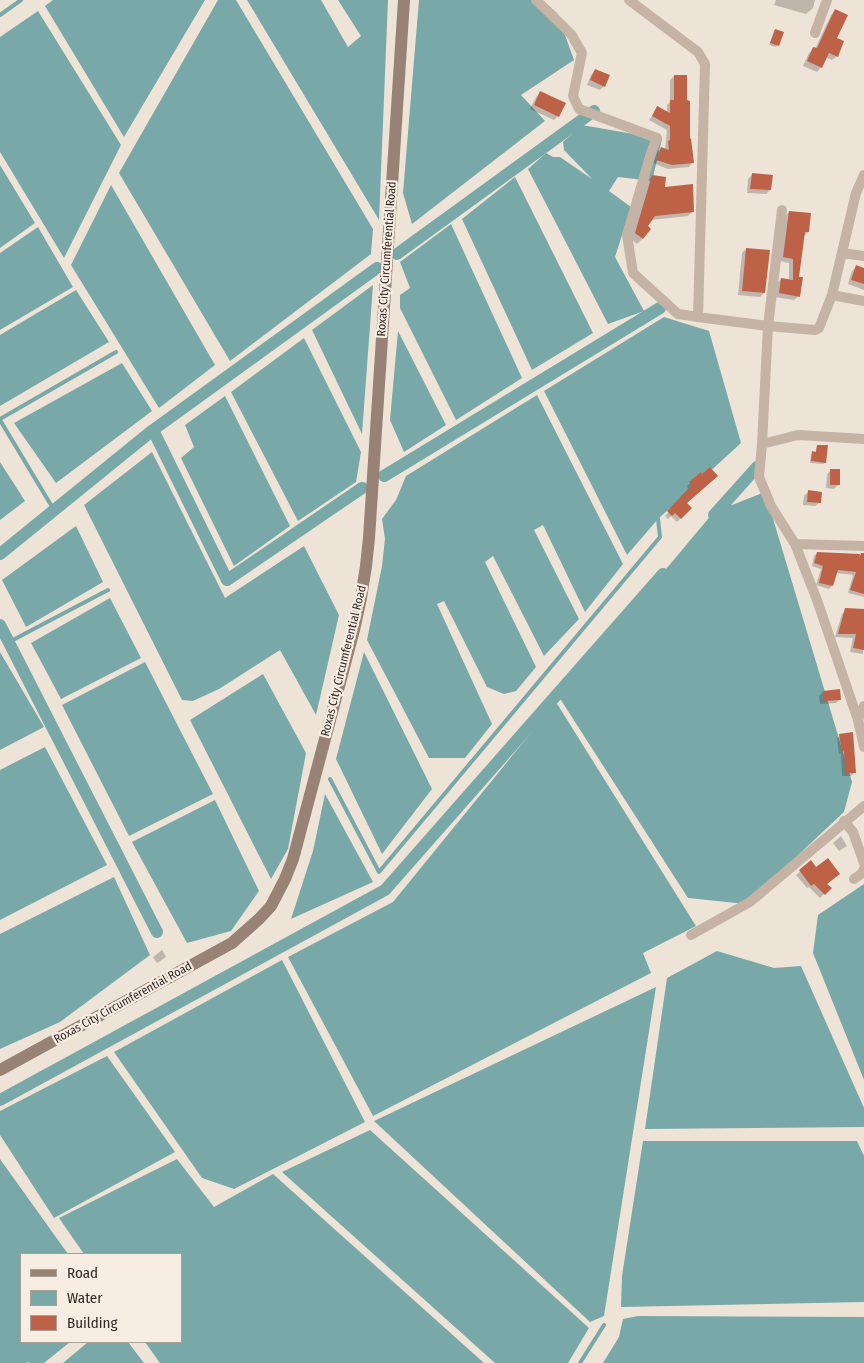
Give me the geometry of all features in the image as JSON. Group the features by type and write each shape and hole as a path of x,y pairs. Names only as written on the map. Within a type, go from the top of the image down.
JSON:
{"main road":[{"name":"Roxas City Circumferential Road","path":"0,1070 232,943 271,906 293,859 354,630 366,566 404,0"}],"street":[{"path":"536,0 571,34 582,54 573,96 579,109 657,138 627,235 633,273 678,314 768,326 815,330 819,328 832,295 864,175"},
{"path":"629,0 698,52 705,64 698,317"},
{"path":"815,33 827,0"},
{"path":"782,210 768,326 759,478 771,506 795,544 817,600 858,720 864,747"},
{"path":"842,253 864,256"},
{"path":"832,295 864,301"},
{"path":"762,444 798,435 864,439"},
{"path":"795,544 864,546"},
{"path":"858,720 864,706"},
{"path":"691,936 750,902 864,806"},
{"path":"844,821 853,832 864,863"},
{"path":"854,879 864,869"}],"water":[{"path":"53,0 205,0 124,137 45,6"},
{"path":"218,0 236,0 373,229 371,254 230,361 119,173"},
{"path":"247,0 321,0 348,47 361,36 338,0 388,0 379,220"},
{"path":"419,0 542,0 557,13 574,60 521,95 545,121 412,224 403,193"},
{"path":"38,11 121,145 64,258 0,152 0,37"},
{"path":"582,125 662,139 652,181 618,177 609,191 631,207 615,257 644,311 608,324 528,169 546,153 553,157 560,157 592,179 564,150 563,142"},
{"path":"0,165 35,223 0,248"},
{"path":"515,177 593,333 532,370 462,219"},
{"path":"111,185 215,365 159,408 71,265"},
{"path":"451,224 522,378 456,420 400,308 400,295 410,288 400,262"},
{"path":"38,227 73,287 0,330 0,253"},
{"path":"373,285 362,434 312,330"},
{"path":"76,290 109,342 0,406 0,335"},
{"path":"664,317 709,331 741,443 658,519 627,555 544,391"},
{"path":"398,331 446,425 404,452 390,420"},
{"path":"304,338 361,452 356,482 298,521 231,392"},
{"path":"122,363 152,411 56,483 14,423"},
{"path":"537,395 623,564 585,612 543,525 534,530 579,619 544,656 493,556 485,562 536,667 516,691 504,694 487,687 444,601 437,604 492,724 465,758 429,758 367,640 382,566 385,539 382,519 396,500 406,476"},
{"path":"225,396 290,526 234,566 181,458 194,447 185,425"},
{"path":"152,452 225,598 304,546 339,615 316,715 280,650 219,689 193,701 182,700 84,505"},
{"path":"0,462 25,501 0,520"},
{"path":"765,492 852,782 844,812 746,904 688,898 559,697 723,501 732,505"},
{"path":"76,526 103,582 26,627 2,580"},
{"path":"110,598 141,658 61,699 31,643"},
{"path":"0,652 44,727 0,750"},
{"path":"364,652 432,789 382,854 336,759"},
{"path":"145,662 213,794 129,836 62,705"},
{"path":"263,674 306,753 288,849 271,879 190,720"},
{"path":"556,702 696,926 643,953 651,973 373,1116 288,957 393,902"},
{"path":"45,747 107,865 0,920 0,770"},
{"path":"325,794 373,882 291,919 313,851"},
{"path":"215,800 259,891 231,931 187,943 132,842"},
{"path":"114,877 150,955 60,1022 0,1049 0,934"},
{"path":"864,884 864,1080 813,953 818,915"},
{"path":"717,951 774,968 801,966 864,1108 864,1127 645,1129 667,978"},
{"path":"282,960 365,1122 234,1189 202,1178 114,1052"},
{"path":"656,987 604,1316 590,1322 374,1121"},
{"path":"107,1056 175,1152 54,1218 0,1135 0,1111"},
{"path":"370,1130 589,1328 568,1363 495,1363 282,1172"},
{"path":"643,1141 857,1141 864,1156 864,1302 621,1307 622,1276"},
{"path":"0,1159 67,1253 20,1253 20,1343 69,1343 44,1363 0,1363"},
{"path":"177,1159 214,1207 273,1174 484,1363 160,1363 146,1343 182,1343 182,1253 83,1253 59,1218"},
{"path":"638,1316 864,1317 864,1363 603,1363 619,1337 623,1319"},
{"path":"87,1343 129,1343 144,1363 63,1363"}],"building":[{"path":"835,9 848,15 837,38 844,41 838,57 829,53 822,68 807,61 813,47 817,48"},
{"path":"775,29 784,32 779,46 770,43"},
{"path":"595,69 610,75 605,87 590,80"},
{"path":"674,75 687,75 687,100 690,101 690,139 694,163 672,165 656,160 661,147 669,150 670,126 652,116 657,106 670,113 670,100 674,100"},
{"path":"540,91 566,103 559,117 534,105"},
{"path":"752,173 773,175 771,190 750,189"},
{"path":"652,175 666,177 665,187 693,184 694,212 655,216 648,226 651,229 643,239 635,233"},
{"path":"789,211 811,213 809,232 805,232 799,277 803,277 800,297 779,293 781,278 793,280 793,259 783,257"},
{"path":"746,248 770,250 765,293 742,291"},
{"path":"856,265 864,268 864,284 851,280"},
{"path":"817,445 828,445 826,463 811,461 812,451 816,452"},
{"path":"710,467 718,476 687,503 692,508 681,519 675,513 672,516 667,511 692,485 689,482"},
{"path":"830,469 840,469 840,485 830,485"},
{"path":"808,490 822,492 821,503 807,502"},
{"path":"817,552 860,554 859,559 861,553 864,553 864,594 850,590 856,572 838,570 833,586 819,583 823,566 814,563"},
{"path":"845,608 864,609 864,650 853,648 856,634 838,634"},
{"path":"840,689 841,700 824,701 823,691"},
{"path":"853,732 856,773 845,773 844,751 842,752 839,734"},
{"path":"828,858 840,874 827,884 832,888 825,895 814,884 811,886 799,870 811,860 816,867"}],"waterway":[{"path":"0,15 21,0"},
{"path":"397,254 594,111"},
{"path":"0,554 153,430 377,268"},
{"path":"384,476 660,308"},
{"path":"0,419 116,352"},
{"path":"0,420 54,510"},
{"path":"153,430 227,580 362,488"},
{"path":"714,515 757,467"},
{"path":"330,779 379,872 660,537 658,519"},
{"path":"0,1100 385,890 663,574"},
{"path":"9,642 108,590"},
{"path":"0,625 157,932"},
{"path":"580,1363 604,1325"}]}
